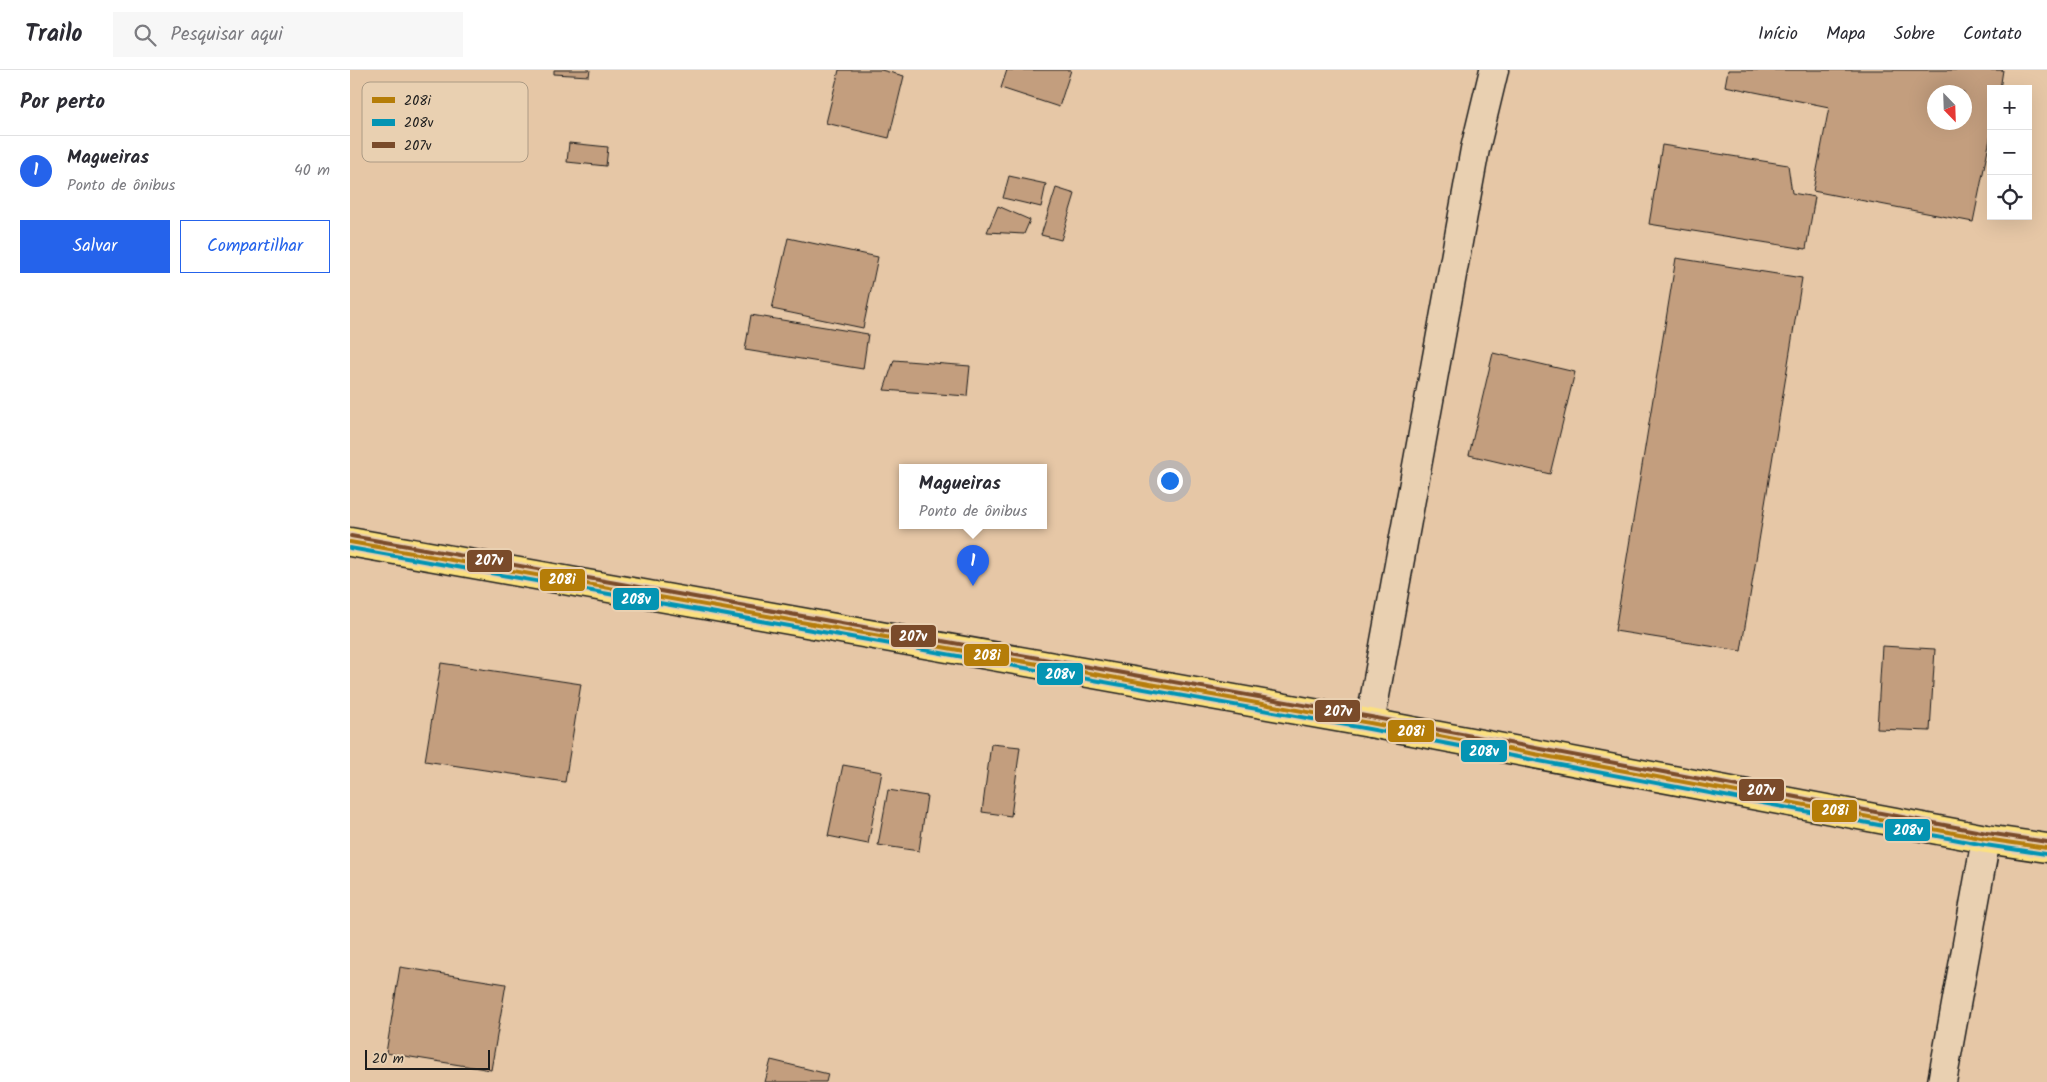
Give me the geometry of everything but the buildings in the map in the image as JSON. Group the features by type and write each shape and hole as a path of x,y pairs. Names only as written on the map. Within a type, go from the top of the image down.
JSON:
{"main road":[{"path":"350,542 1370,723 1986,839 2047,848"}],"street":[{"path":"1370,723 1475,150 1494,70"},
{"path":"1942,1082 1986,839"}],"transit line":[{"name":"207v","path":"351,536 1371,717 1987,833 2047,842"},
{"name":"208i","path":"350,542 1370,723 1986,839 2047,848"},
{"name":"208v","path":"350,548 1369,729 1985,845 2046,854"}],"place":[{"name":"Magueiras","path":"973,586"}]}
